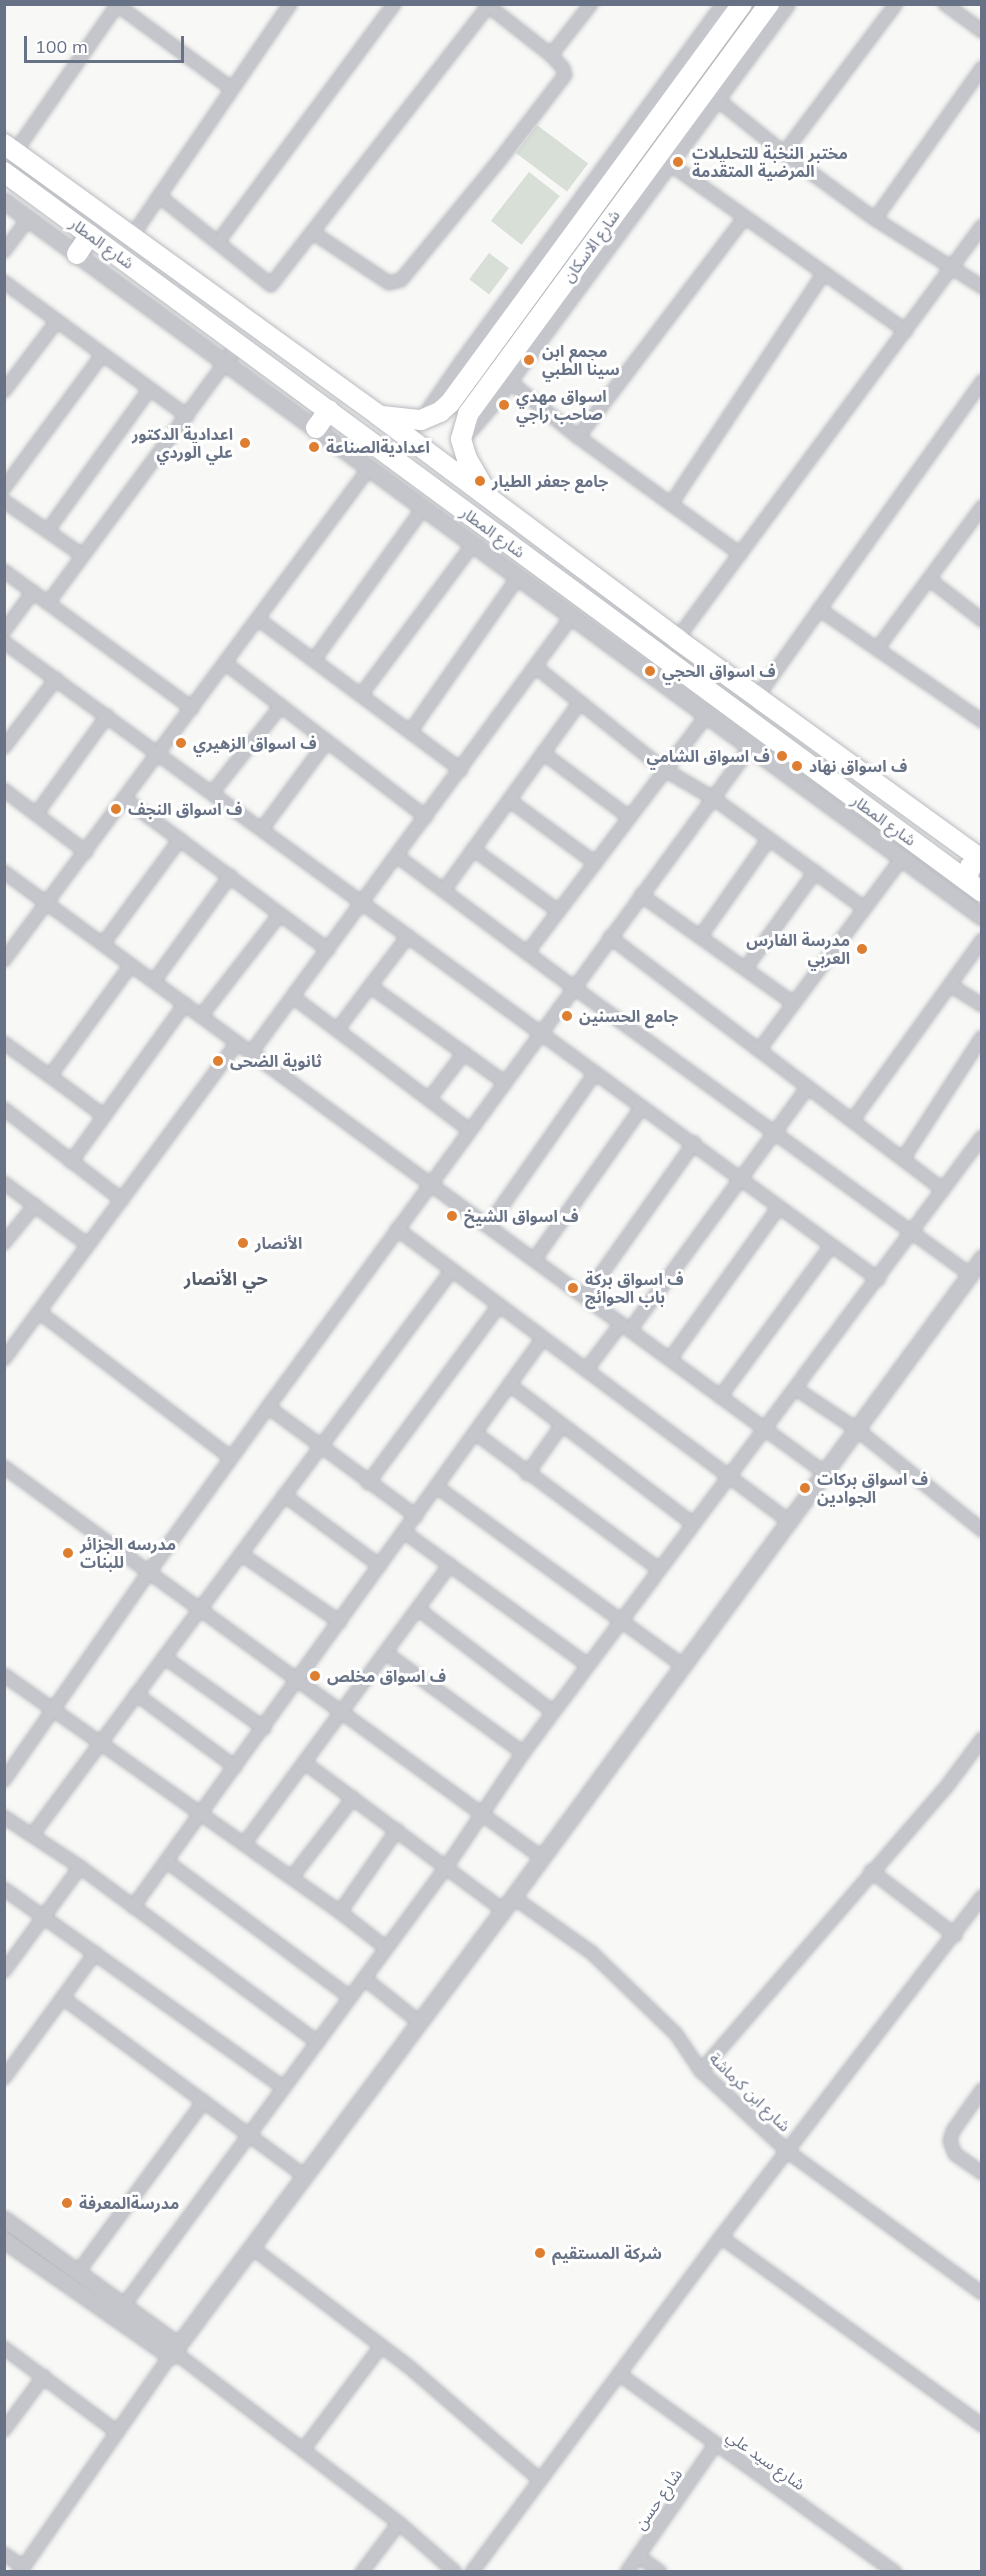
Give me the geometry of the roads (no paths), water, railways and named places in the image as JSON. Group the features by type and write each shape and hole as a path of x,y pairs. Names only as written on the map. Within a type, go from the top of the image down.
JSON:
{"main road":[{"name":"شارع الاسكان","path":"421,420 440,412 450,402 501,333 515,300 654,110 742,4"},
{"name":"شارع الاسكان","path":"489,497 467,459 461,439 468,414 506,374 520,344 630,204 769,4"},
{"name":"شارع المطار","path":"10,148 378,415 677,639 981,860"},
{"name":"شارع المطار","path":"4,172 974,886"},
{"path":"77,254 90,235"},
{"path":"141,272 154,264 155,252"},
{"path":"181,303 184,290 195,283"},
{"path":"501,333 507,342 520,344"},
{"path":"485,355 497,357 506,374"},
{"path":"316,428 329,410"},
{"path":"378,415 421,420"},
{"path":"932,856 943,848 945,834"},
{"path":"974,886 970,867 981,860"}],"street":[{"path":"132,236 290,4"},
{"path":"218,242 394,4"},
{"path":"551,55 591,4"},
{"path":"654,110 723,4"},
{"path":"740,554 579,437 506,374 630,204 670,164 786,4"},
{"path":"784,153 896,4"},
{"path":"945,4 981,31"},
{"path":"10,148 117,5 232,89"},
{"path":"159,196 271,285 312,232 488,5 564,68 565,75 401,280 389,283 312,232"},
{"path":"875,219 981,68"},
{"path":"718,100 784,153 875,219 952,266 981,287"},
{"path":"670,164 906,331"},
{"path":"4,201 981,916"},
{"path":"579,437 744,218"},
{"path":"4,251 28,219"},
{"path":"677,639 906,331 981,226"},
{"path":"671,504 824,273"},
{"path":"4,282 187,416"},
{"path":"421,420 515,300"},
{"path":"4,391 57,321"},
{"path":"48,603 239,344"},
{"path":"4,488 102,355"},
{"path":"757,697 980,388"},
{"path":"48,530 149,390"},
{"path":"4,960 48,904 370,467"},
{"path":"4,501 82,555"},
{"path":"314,660 424,507"},
{"path":"877,649 981,507"},
{"path":"361,695 473,544"},
{"path":"4,571 192,708"},
{"path":"410,732 518,577"},
{"path":"929,579 981,620"},
{"path":"4,631 33,592"},
{"path":"819,609 981,721"},
{"path":"251,1053 537,668 572,616"},
{"path":"258,619 460,770"},
{"path":"4,642 878,1279"},
{"path":"225,663 426,817"},
{"path":"537,668 665,770 712,798 864,908"},
{"path":"4,747 56,679"},
{"path":"444,890 580,702"},
{"path":"212,793 281,706"},
{"path":"37,813 107,716"},
{"path":"527,953 706,716"},
{"path":"262,830 327,741"},
{"path":"4,1780 149,1572 429,1183 750,748"},
{"path":"543,753 629,817"},
{"path":"4,790 86,852"},
{"path":"125,799 328,950"},
{"path":"509,800 595,862"},
{"path":"103,944 180,839"},
{"path":"700,937 769,839"},
{"path":"473,849 558,911"},
{"path":"398,856 573,987 969,1274"},
{"path":"759,1050 902,858"},
{"path":"4,872 822,1471"},
{"path":"745,969 815,872"},
{"path":"154,981 230,876"},
{"path":"641,895 793,1003"},
{"path":"201,1016 280,914"},
{"path":"337,1030 408,936"},
{"path":"610,937 943,1190"},
{"path":"852,1121 981,940"},
{"path":"50,1076 131,965"},
{"path":"950,985 981,1005"},
{"path":"370,986 504,1082"},
{"path":"292,997 469,1130"},
{"path":"71,1162 185,1004"},
{"path":"4,1043 104,1116"},
{"path":"4,1359 237,1043"},
{"path":"903,1159 979,1044"},
{"path":"429,1099 464,1053"},
{"path":"488,1226 595,1072"},
{"path":"586,1370 625,1327 742,1179 808,1087"},
{"path":"534,1260 642,1107"},
{"path":"4,1109 122,1200"},
{"path":"124,2305 447,1866 522,1753 727,1476 765,1430 878,1279 981,1137"},
{"path":"585,1297 694,1143"},
{"path":"4,1182 88,1245"},
{"path":"4,1243 35,1205"},
{"path":"670,1359 779,1207"},
{"path":"397,1229 787,1520"},
{"path":"720,1396 831,1245"},
{"path":"4,2554 22,2569 174,2350 513,1897 822,1471 981,1258"},
{"path":"33,1834 452,1270"},
{"path":"368,1484 499,1305"},
{"path":"39,1312 231,1458"},
{"path":"133,1907 299,1681 543,1338"},
{"path":"510,1385 692,1523"},
{"path":"796,1389 855,1428 981,1530"},
{"path":"268,1407 368,1484 416,1516"},
{"path":"527,1474 562,1425"},
{"path":"475,1433 527,1474 659,1569"},
{"path":"4,1467 541,1857"},
{"path":"437,1487 681,1664"},
{"path":"284,1495 380,1566"},
{"path":"404,1532 588,1665"},
{"path":"241,1554 340,1622"},
{"path":"244,1844 450,1566"},
{"path":"418,1609 553,1712"},
{"path":"386,1653 522,1753"},
{"path":"164,1657 264,1728"},
{"path":"4,1675 292,1877 386,1948"},
{"path":"136,1694 236,1767"},
{"path":"701,2071 871,1871 947,1786 981,1739"},
{"path":"305,1763 447,1866 503,1910"},
{"path":"292,1877 352,1798"},
{"path":"4,1817 80,1867 316,2042"},
{"path":"340,1912 397,1830"},
{"path":"166,1861 350,1997"},
{"path":"4,1971 80,1867"},
{"path":"871,1871 955,1935"},
{"path":"4,1889 283,2087"},
{"name":"شارع ابن كرماشة","path":"513,1897 592,1953 676,2034 701,2071 787,2151 981,2293"},
{"path":"472,2571 721,2237 955,1935 981,1897"},
{"path":"4,2078 95,1953"},
{"path":"364,1978 419,2022"},
{"path":"63,1998 304,2176"},
{"path":"981,2090 953,2131 950,2141 955,2154 981,2173"},
{"path":"78,2272 204,2101"},
{"path":"4,2219 124,2305 174,2350 399,2523 455,2571"},
{"path":"721,2237 981,2425"},
{"path":"4,2240 174,2350"},
{"path":"251,2247 381,2346 539,2479"},
{"path":"303,2450 381,2346"},
{"path":"4,2348 117,2432"},
{"name":"شارع سيد علي","path":"619,2374 715,2445 895,2571"},
{"path":"4,2430 44,2376"},
{"name":"شارع حسن","path":"627,2571 715,2445"},
{"path":"362,2571 399,2523"},
{"path":"638,2556 660,2571"}],"place":[{"name":"مختبر النخبة للتحليلات المرضية المتقدمة","path":"678,162"},
{"name":"مجمع ابن سينا الطبي","path":"529,360"},
{"name":"اسواق مهدي صاحب راجي","path":"504,405"},
{"name":"اعدادية الدكتور علي الوردي","path":"245,443"},
{"name":"اعداديةالصناعة","path":"314,447"},
{"name":"جامع جعفر الطيار","path":"480,481"},
{"name":"ف اسواق الحجي","path":"650,671"},
{"name":"ف اسواق الزهيري","path":"181,743"},
{"name":"ف اسواق الشامي","path":"782,756"},
{"name":"ف اسواق نهاد","path":"797,766"},
{"name":"ف اسواق النجف","path":"116,809"},
{"name":"مدرسة الفارس العربي","path":"862,949"},
{"name":"جامع الحسنين","path":"567,1016"},
{"name":"ثانوية الضحى","path":"218,1061"},
{"name":"ف اسواق الشيخ","path":"452,1216"},
{"name":"الأنصار","path":"243,1243"},
{"name":"ف اسواق بركة باب الحوائج","path":"573,1288"},
{"name":"ف اسواق بركات الجوادين","path":"805,1488"},
{"name":"مدرسه الجزائر للبنات","path":"68,1553"},
{"name":"ف اسواق مخلص","path":"315,1676"},
{"name":"مدرسةالمعرفة","path":"67,2203"},
{"name":"شركة المستقيم","path":"540,2253"}],"district":[{"name":"حي الأنصار","path":"226,1279"}]}
